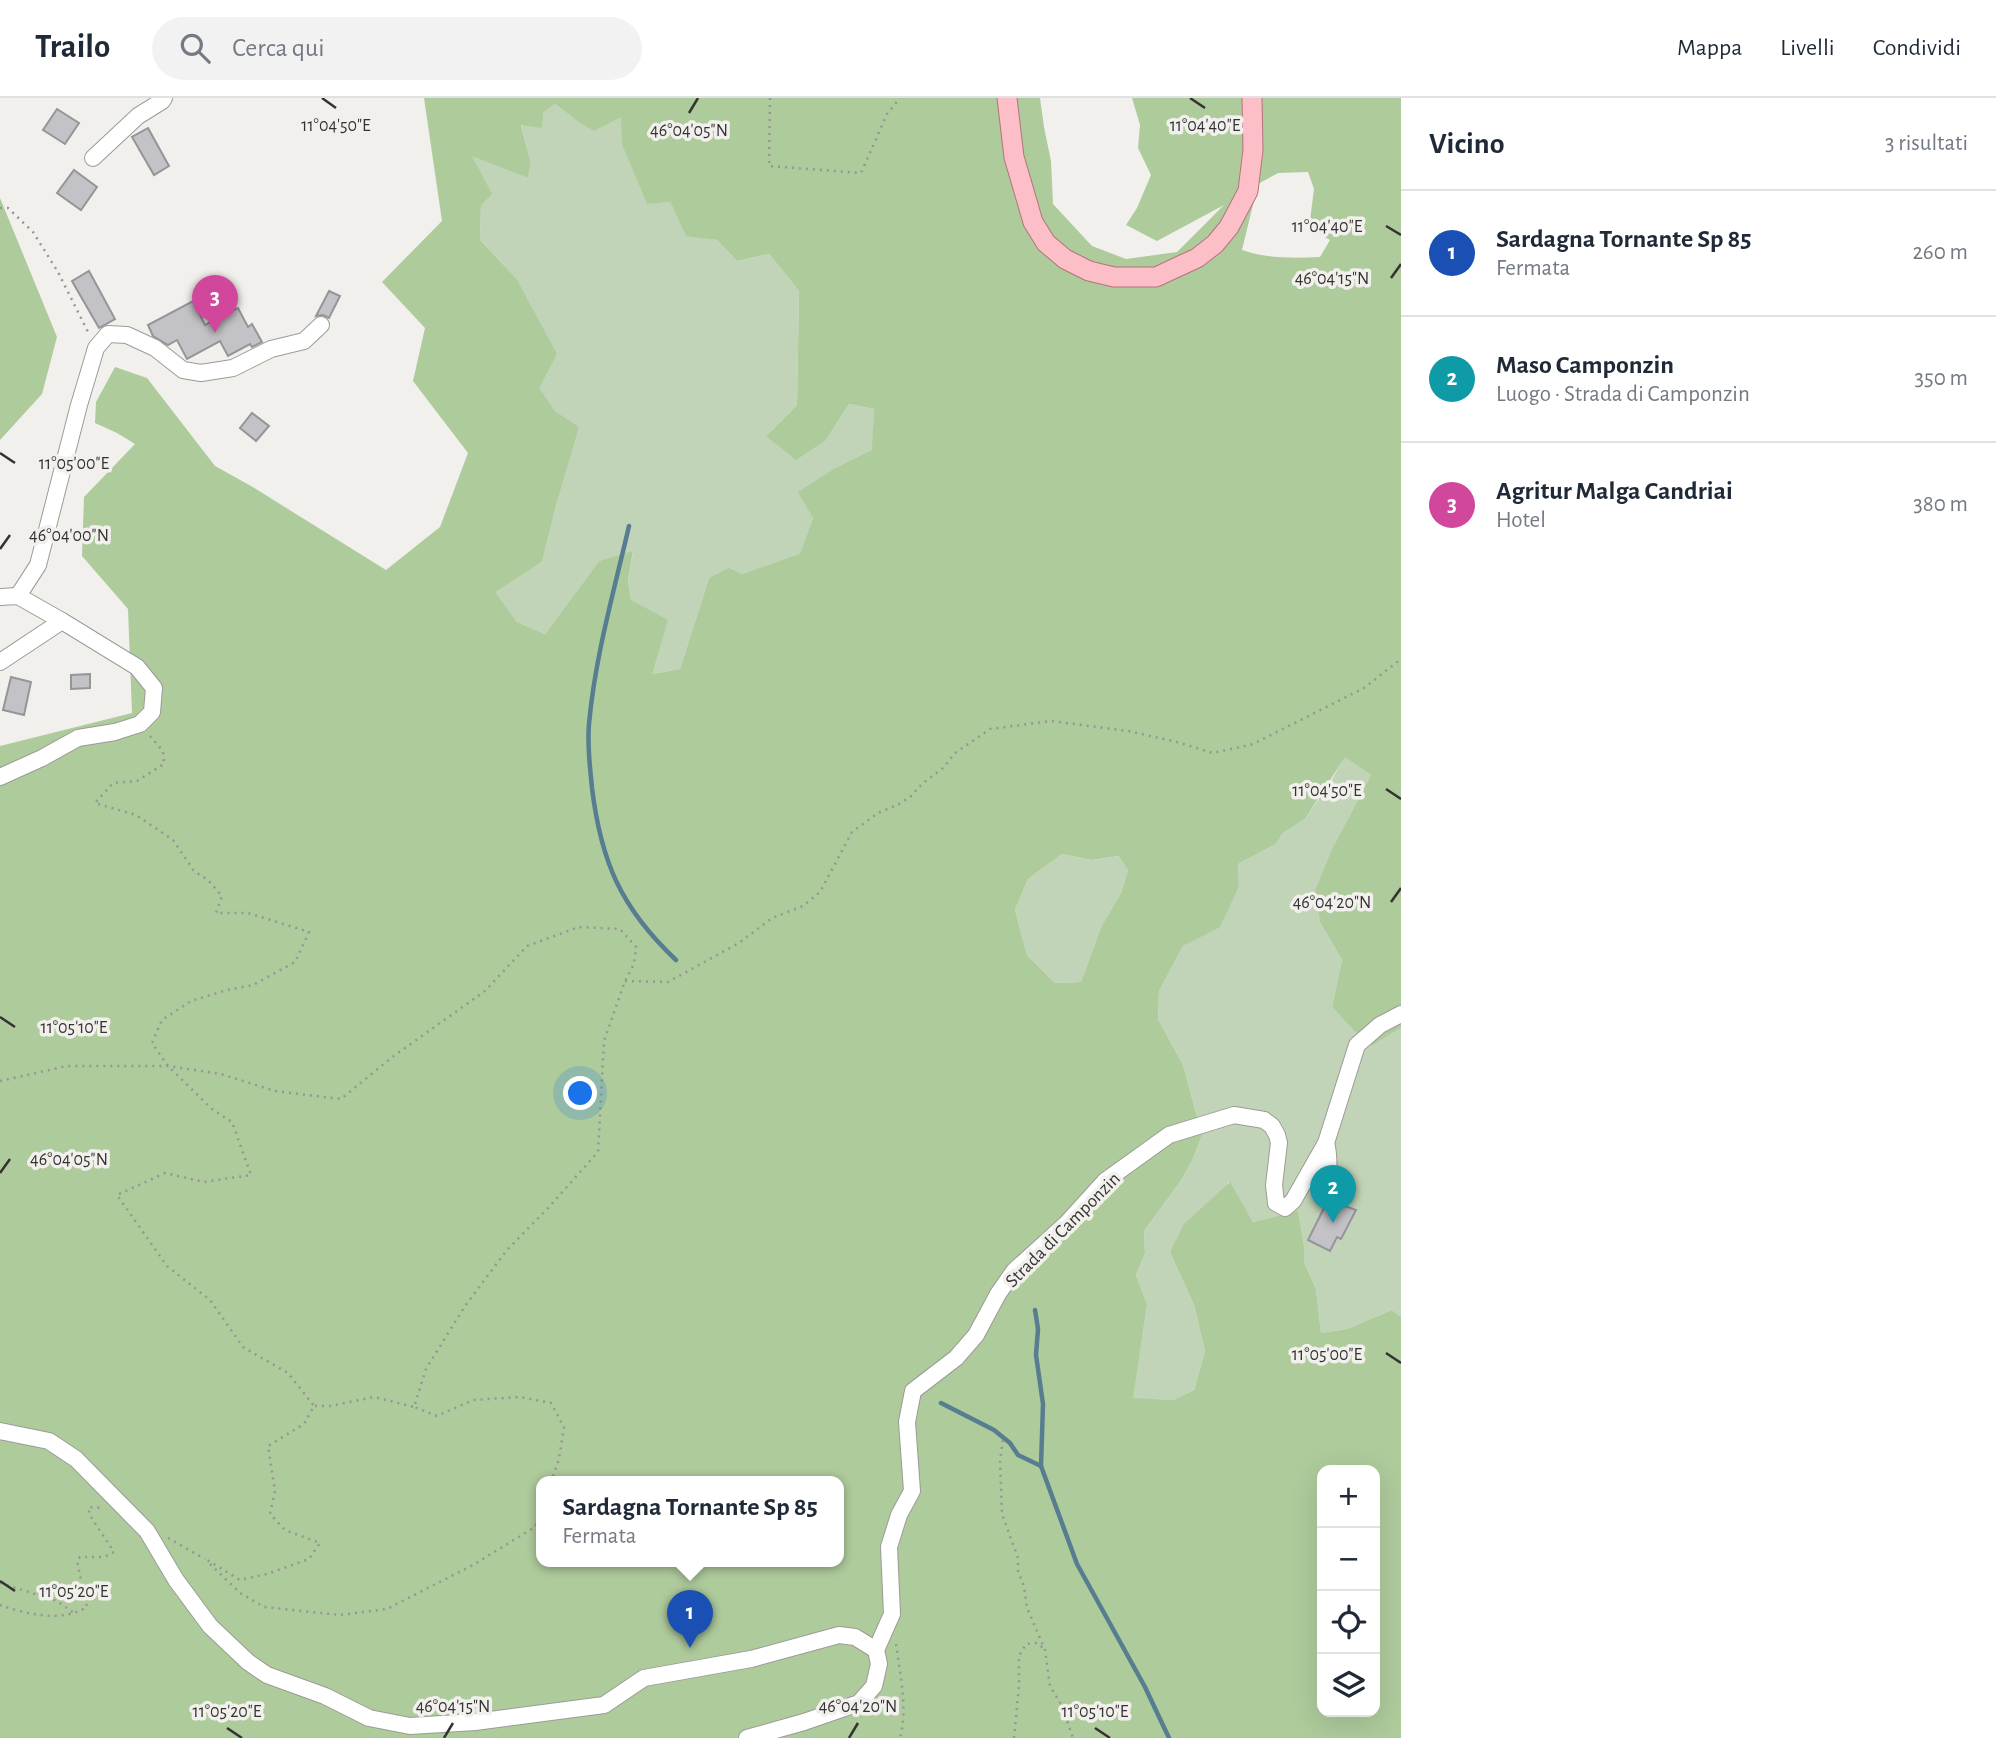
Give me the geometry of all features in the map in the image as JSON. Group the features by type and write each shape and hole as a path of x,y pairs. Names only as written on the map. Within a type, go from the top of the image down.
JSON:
{"main road":[{"path":"1007,98 1014,157 1033,222 1046,243 1065,259 1089,271 1114,277 1156,277 1197,258 1215,244 1229,227 1248,191 1253,150 1252,98"}],"street":[{"path":"93,158 138,116 164,98"},
{"path":"18,596 38,565 96,348 108,334 127,335 155,348 183,370 201,373 233,368 271,349 304,341 321,326"},
{"path":"0,597 18,596 62,621 137,667 154,688 152,712 140,724 115,732 78,738 0,777"},
{"path":"0,663 62,621"},
{"name":"Strada di Camponzin","path":"876,1650 892,1614 889,1547 899,1515 912,1491 907,1422 914,1391 956,1358 976,1335 1014,1271 1066,1224 1105,1181 1169,1135 1234,1115 1264,1120 1272,1126 1279,1143 1274,1185 1276,1203 1285,1208 1293,1201 1326,1143 1357,1045 1380,1025 1401,1014"},
{"path":"1326,1143 1330,1156 1328,1181 1331,1190 1345,1196"},
{"path":"0,1431 49,1441 76,1459 147,1531 176,1580 211,1626 248,1662 267,1675 326,1696 369,1718 410,1726 475,1722 604,1705 644,1678 751,1659 839,1635 855,1637 876,1650 878,1664 874,1686 859,1703 747,1738"}],"path":[{"path":"770,98 769,166 861,173 887,114 900,98"},
{"path":"0,208 8,208 33,232 58,272 96,348"},
{"path":"625,981 668,982 739,943 772,918 803,906 820,892 852,832 878,813 910,797 943,768 955,753 990,729 1051,721 1128,731 1213,753 1253,744 1266,738 1364,688 1401,659"},
{"path":"148,734 163,751 164,764 137,780 113,783 95,803 136,815 173,840 194,871 208,880 222,896 216,913 248,913 309,932 295,962 253,985 191,1001 162,1020 152,1043 168,1066 212,1109 232,1122 251,1175 204,1182 165,1173 117,1195 167,1266 210,1300 243,1347 288,1373 314,1406"},
{"path":"0,1081 67,1066 168,1066 221,1074 275,1091 341,1099 391,1058 485,990 527,946 579,927 620,929 636,947 634,964 625,981 604,1041 598,1152 507,1251 465,1306 426,1369 414,1407"},
{"path":"314,1406 330,1406 374,1396 437,1416 473,1400 520,1397 551,1403 564,1427 553,1476"},
{"path":"160,1533 240,1580 267,1574 309,1559 320,1543 285,1530 270,1514 275,1492 268,1446 304,1424 314,1406"},
{"path":"1003,1440 1000,1461 1002,1514 1018,1558 1018,1571 1024,1586 1027,1608 1045,1650 1050,1686 1061,1704 1073,1738"},
{"path":"0,1605 55,1617 87,1607 77,1561 80,1557 104,1557 114,1552 89,1514 89,1507 129,1511"},
{"path":"204,1558 240,1593 264,1607 340,1615 387,1609 473,1565 536,1524"},
{"path":"0,1583 57,1601 74,1613"},
{"path":"892,1614 901,1679 903,1727 900,1738"},
{"path":"1014,1738 1019,1656 1026,1644 1037,1643 1045,1650"}],"green space":[{"path":"424,98 999,98 1040,248 1158,285 1235,231 1260,98 1401,98 1401,1028 1372,1046 1332,1007 1342,960 1321,924 1314,893 1334,845 1371,775 1345,757 1305,819 1283,833 1276,844 1238,864 1239,886 1220,927 1183,946 1159,991 1158,1019 1183,1065 1202,1135 1182,1179 1144,1231 1145,1253 1136,1275 1147,1305 1133,1398 1173,1400 1194,1390 1205,1351 1194,1305 1170,1252 1184,1224 1230,1182 1253,1222 1298,1211 1304,1262 1316,1289 1321,1333 1347,1329 1392,1310 1401,1317 1401,1738 0,1738 0,746 132,713 128,609 82,556 84,497 135,444 95,423 96,402 115,367 147,378 215,466 386,570 440,527 468,453 413,381 425,328 382,282 442,221","holes":["555,104 594,131 621,117 622,144 647,204 670,202 686,236 717,240 737,261 769,254 799,291 797,405 766,436 796,460 826,440 849,404 874,409 872,450 837,467 798,492 813,518 800,554 741,574 729,568 709,578 680,669 652,674 668,620 631,600 628,580 633,551 599,561 545,634 517,622 495,592 542,562 579,427 556,412 539,388 557,354 516,278 480,240 481,205 492,194 472,156 528,178 531,163 521,125 542,128 543,113","1308,172 1314,189 1309,228 1330,240 1320,257 1291,258 1242,250 1258,184 1278,173","1062,854 1092,860 1119,856 1128,870 1121,893 1101,927 1081,982 1055,983 1027,955 1015,910 1028,879"]},
{"path":"1013,98 1040,98 1051,161 1053,204 1092,246 1126,259 1177,252 1224,205 1157,241 1126,225 1137,208 1151,175 1138,148 1140,125 1132,98 1246,98 1246,149 1241,189 1223,223 1193,252 1155,270 1114,270 1092,264 1051,239 1039,220 1021,156"},
{"path":"555,104 577,121 622,117 636,175 647,203 670,202 686,235 717,240 737,261 769,254 799,291 797,405 766,436 826,440 849,404 874,409 873,450 837,467 813,518 800,555 740,574 709,578 680,669 652,674 631,600 628,580 633,552 599,561 545,634 517,622 494,592 542,562 558,498 556,412 538,388 516,278 480,240 481,205 471,155 528,178 531,163 521,124"},
{"path":"0,198 57,337 42,394 0,440"},
{"path":"1345,756 1371,775 1334,845 1321,924 1342,960 1332,1007 1372,1046 1401,1028 1401,1317 1392,1310 1347,1329 1321,1333 1316,1289 1304,1262 1298,1211 1253,1222 1229,1182 1170,1252 1194,1305 1205,1351 1194,1390 1173,1400 1132,1399 1147,1306 1136,1275 1145,1253 1144,1231 1182,1179 1202,1135 1183,1065 1158,1019 1159,991 1183,946 1197,938 1239,886 1238,864 1276,844 1283,833 1305,819"},
{"path":"1062,854 1092,860 1120,856 1128,870 1121,893 1101,927 1081,982 1055,983 1027,955 1015,910 1028,879"}],"building":[{"path":"57,109 79,123 65,144 43,130"},
{"path":"148,128 169,166 154,175 132,137"},
{"path":"74,170 97,187 81,210 57,193"},
{"path":"89,271 115,319 99,328 72,281"},
{"path":"329,291 340,296 329,318 316,316"},
{"path":"193,301 205,325 238,308 248,327 252,324 262,342 252,347 250,344 228,356 220,341 187,359 177,340 168,345 153,336 148,325"},
{"path":"252,413 269,426 256,441 240,428"},
{"path":"90,674 90,688 71,689 71,675"},
{"path":"11,677 31,682 24,715 3,710"},
{"path":"1328,1200 1356,1210 1341,1239 1337,1237 1330,1251 1308,1240"}],"waterway":[{"path":"629,526 592,699 588,740 592,788 601,839 617,882 641,922 676,960"},
{"path":"1035,1310 1038,1329 1036,1355 1043,1404 1041,1466 1077,1564 1145,1687 1169,1738"},
{"path":"941,1403 994,1430 1010,1443 1018,1455 1041,1466"}],"place":[{"name":"Agritur Malga Candriai","path":"215,333"},
{"name":"Maso Camponzin","path":"1333,1223"},
{"name":"Sardagna Tornante Sp 85","path":"690,1648"}]}
